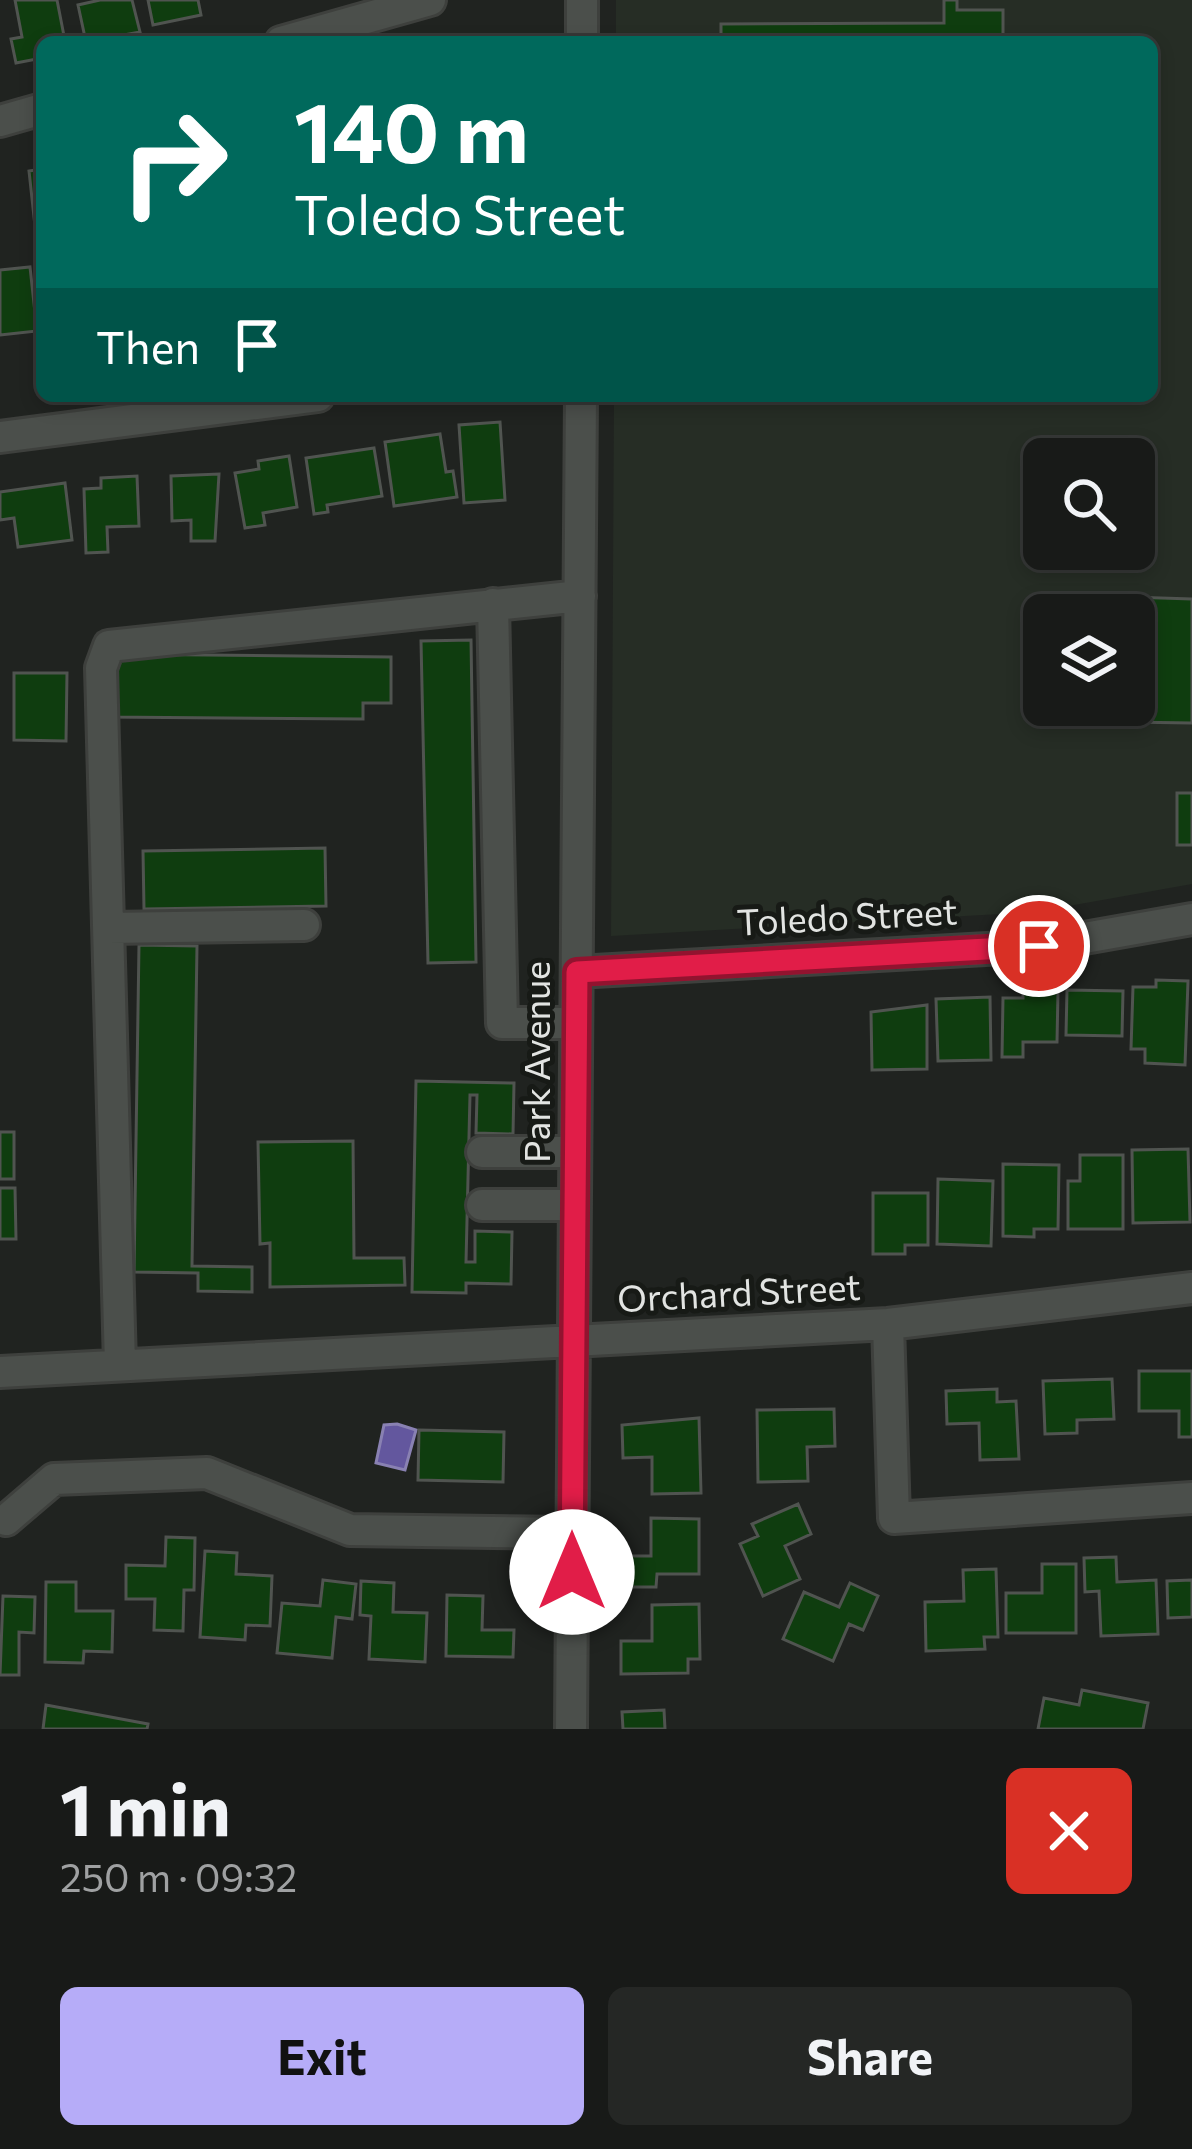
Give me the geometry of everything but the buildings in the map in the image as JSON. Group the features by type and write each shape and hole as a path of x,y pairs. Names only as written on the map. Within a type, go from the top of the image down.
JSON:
{"street":[{"path":"302,36 430,0"},
{"path":"581,36 582,0"},
{"path":"0,121 36,112"},
{"path":"0,437 271,402"},
{"name":"Park Avenue","path":"571,1729 581,402"},
{"path":"120,1365 101,668 109,646 580,596"},
{"path":"494,604 502,1023 576,1023"},
{"name":"Toledo Street","path":"577,972 1039,946 1192,919"},
{"path":"109,928 304,925"},
{"path":"482,1152 575,1152"},
{"path":"482,1205 575,1205"},
{"name":"Orchard Street","path":"0,1372 888,1324 1192,1288"},
{"path":"888,1324 894,1517 1192,1498"},
{"path":"6,1520 54,1478 206,1473 350,1530 572,1533"}],"shaded area":[{"path":"616,0 1192,0 1192,884 1035,912 611,936 614,402 1158,402 1158,36 616,36"},
{"path":"384,1425 416,1430 405,1470 376,1463"}],"route":[{"path":"572,1572 577,972 1039,946"}]}
